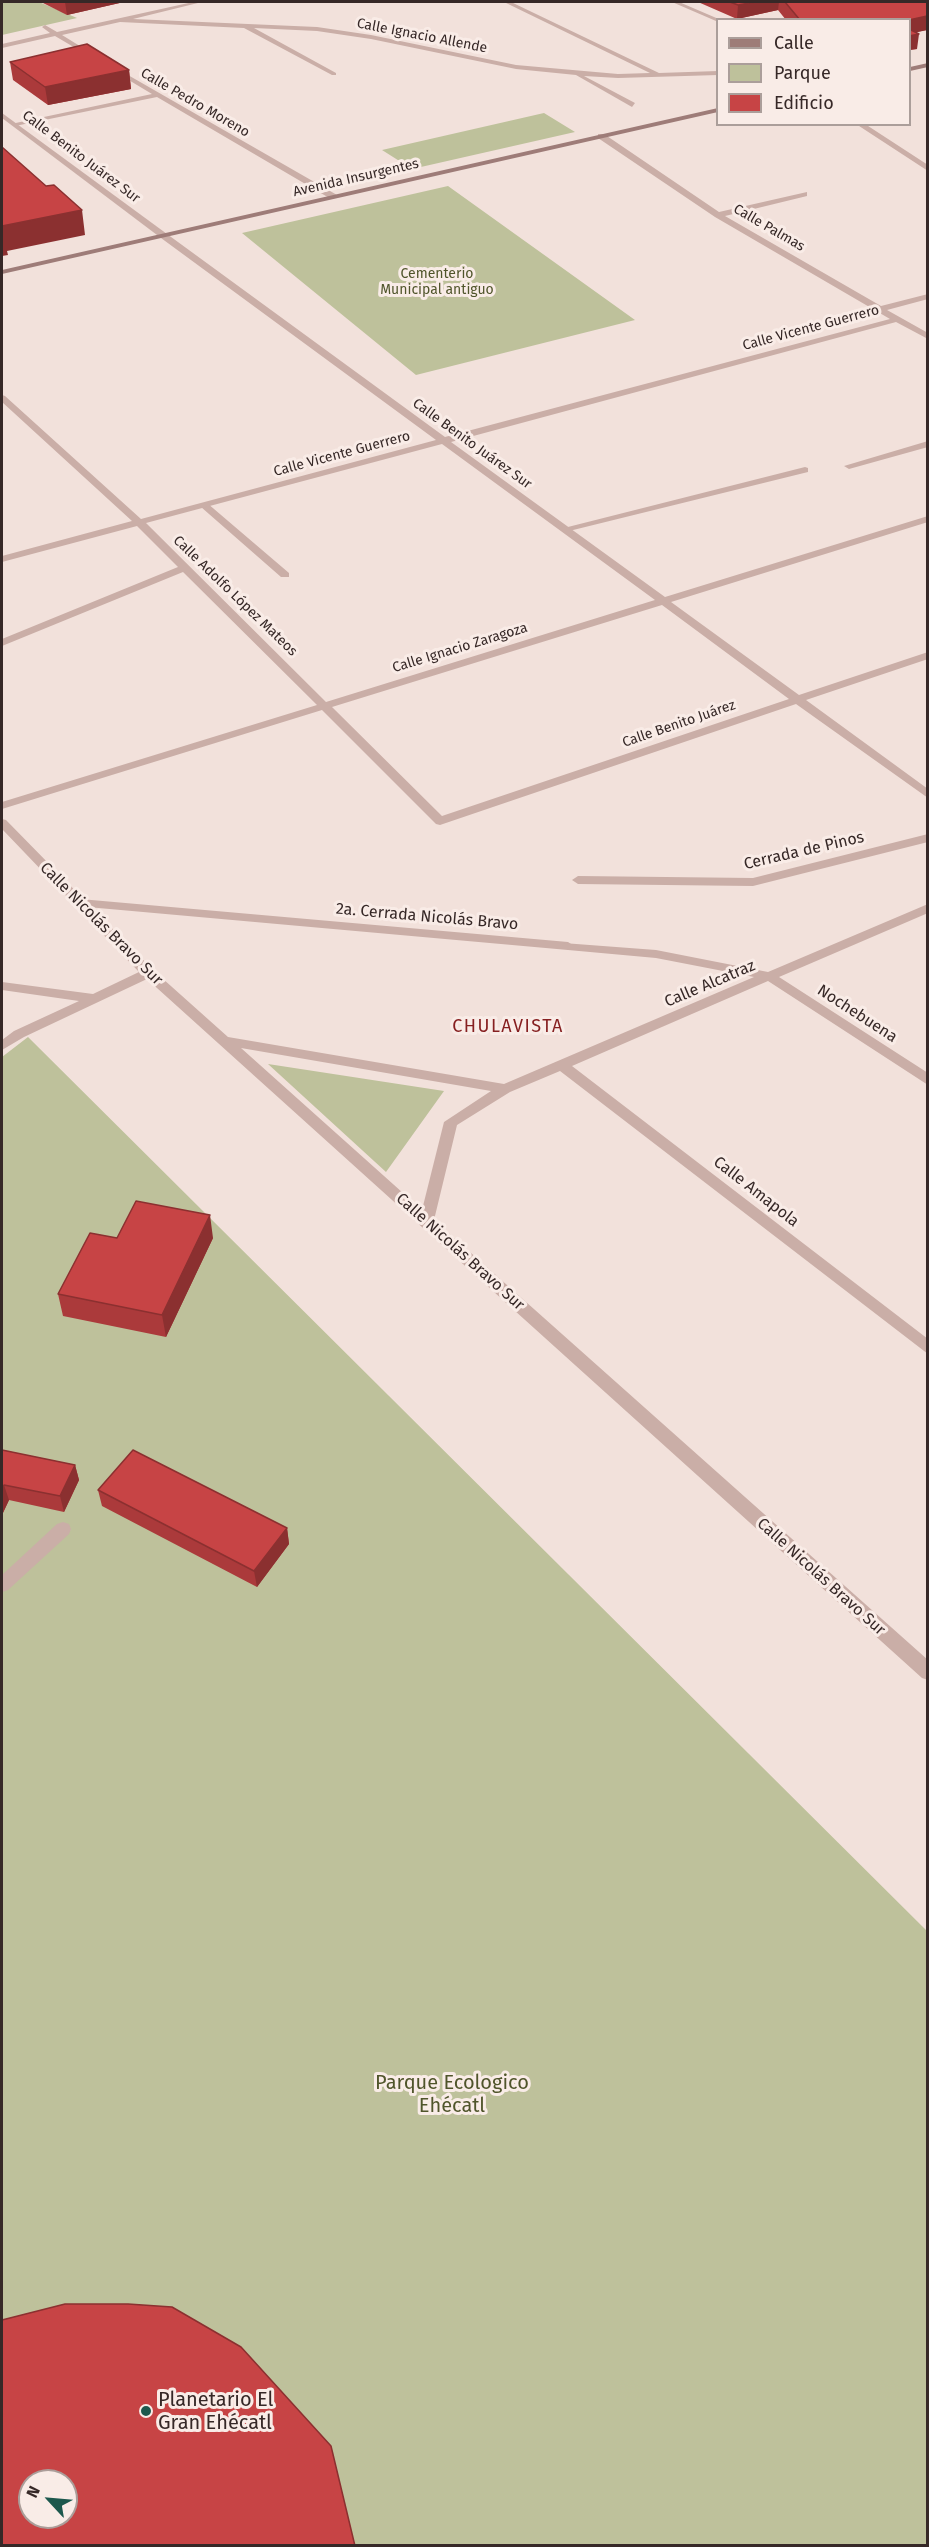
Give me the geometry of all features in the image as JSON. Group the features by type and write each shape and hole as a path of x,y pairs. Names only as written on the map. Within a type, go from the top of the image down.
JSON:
{"main road":[{"path":"911,69 927,65"},
{"name":"Avenida Insurgentes","path":"2,272 716,110"}],"street":[{"path":"2,46 199,2"},
{"path":"507,2 661,76"},
{"path":"675,2 716,20"},
{"name":"Calle Ignacio Allende","path":"121,20 317,29 361,35 516,67 573,73 661,76 716,73"},
{"path":"34,29 55,25"},
{"path":"241,25 334,74"},
{"name":"Calle Pedro Moreno","path":"45,27 156,95 334,197"},
{"path":"573,73 632,105"},
{"path":"15,124 156,95"},
{"name":"Calle Benito Juárez Sur","path":"2,115 927,795"},
{"path":"862,126 927,169"},
{"name":"Calle Palmas","path":"601,136 718,214 927,337"},
{"path":"718,214 804,194"},
{"name":"Calle Vicente Guerrero","path":"881,309 927,296"},
{"name":"Calle Vicente Guerrero","path":"2,559 898,319"},
{"name":"Calle Adolfo López Mateos","path":"2,399 139,522 440,821"},
{"path":"849,466 927,444"},
{"path":"566,529 805,470"},
{"path":"204,505 285,575"},
{"name":"Calle Ignacio Zaragoza","path":"2,806 927,519"},
{"path":"2,643 184,568"},
{"name":"Calle Benito Juárez","path":"440,821 927,655"},
{"name":"Calle Nicolás Bravo Sur","path":"2,823 148,973 927,1672"},
{"name":"Cerrada de Pinos","path":"578,880 753,882 927,838"},
{"name":"2a. Cerrada Nicolás Bravo","path":"80,903 656,954 769,976"},
{"name":"Calle Alcatraz","path":"426,1222 451,1122 505,1089 927,908"},
{"path":"2,1046 19,1034 148,973"},
{"name":"Nochebuena","path":"769,976 927,1080"},
{"path":"2,986 92,998"},
{"path":"224,1041 505,1089"},
{"name":"Calle Amapola","path":"561,1065 927,1348"},
{"path":"2,1585 63,1530"}],"green space":[{"path":"2,2 39,2 77,18 2,35"},
{"path":"544,113 575,132 412,169 382,150"},
{"name":"Cementerio Municipal antiguo","path":"448,186 635,320 416,375 242,233"},
{"name":"Parque Ecologico Ehécatl","path":"28,1037 927,1931 927,2545 2,2545 2,1057"},
{"path":"268,1064 444,1091 386,1172"}],"building":[{"path":"730,2 755,2 738,5"},
{"path":"785,2 927,2 927,16 911,20 798,18"},
{"path":"87,44 129,70 45,87 10,62"},
{"path":"2,147 46,186 54,185 82,210 2,226"},
{"path":"136,1201 210,1215 162,1315 58,1294 90,1233 117,1238"},
{"path":"2,1450 75,1465 60,1496 4,1485 2,1490"},
{"path":"133,1450 287,1528 254,1571 98,1490"},
{"name":"Planetario El Gran Ehécatl","path":"65,2304 128,2304 172,2307 241,2347 331,2446 355,2546 2,2546 2,2320"}],"place":[{"name":"Planetario El Gran Ehécatl","path":"146,2411"}],"district":[{"name":"CHULAVISTA","path":"508,1027"}]}
